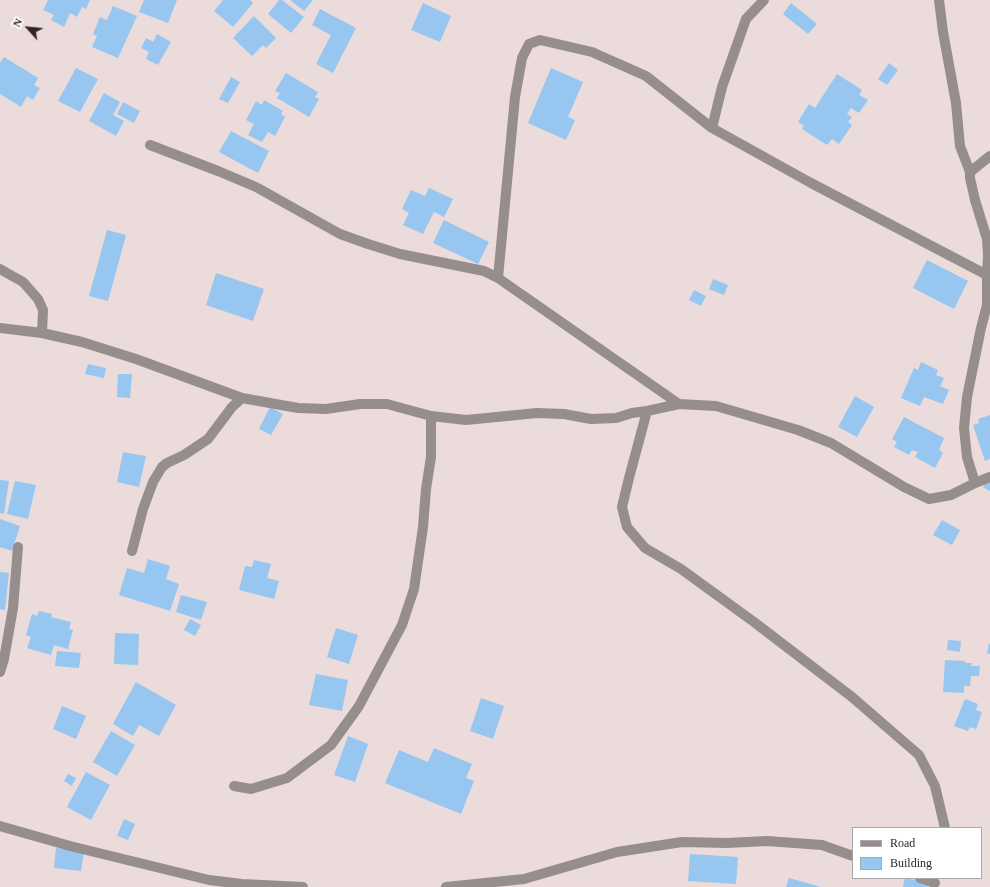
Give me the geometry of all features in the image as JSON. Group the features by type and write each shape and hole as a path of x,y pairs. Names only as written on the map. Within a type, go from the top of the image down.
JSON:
{"street":[{"path":"712,128 722,87 746,19 764,0"},
{"path":"939,0 943,32 956,103 960,146 970,172 970,178 988,239 987,305 967,397 964,428 967,457 975,483"},
{"path":"498,278 515,97 522,58 529,44 540,40 592,52 646,76 712,128 810,183 987,275"},
{"path":"150,145 256,187 340,234 400,254 484,271 498,278 679,404"},
{"path":"970,172 990,156"},
{"path":"0,269 23,282 38,298 43,310 42,333"},
{"path":"0,328 42,333 82,342 136,359 242,398 298,408 326,409 360,404 387,404 431,416 466,420 537,413 564,414 591,419 616,418 632,413 679,404 716,406 798,430 831,443 904,487 929,499 951,495 990,477"},
{"path":"132,551 143,509 153,482 162,467 167,462 184,456 208,439 232,407 242,398"},
{"path":"647,411 622,507 627,527 645,548 681,569 754,622 852,697 919,755 935,786 945,827"},
{"path":"234,786 251,789 287,778 331,745 359,706 402,625 414,590 424,528 426,489 431,457 431,416"},
{"path":"0,672 4,659 13,608 18,547"},
{"path":"0,826 70,846 209,880 242,884 303,887"},
{"path":"446,887 524,879 616,852 682,842 727,843 767,841 822,845 852,856"},
{"path":"923,879 936,883"}],"building":[{"path":"48,0 90,0 86,9 82,7 77,17 70,13 64,27 51,20 54,15 43,10"},
{"path":"144,0 177,0 168,23 139,12"},
{"path":"223,0 250,0 253,3 233,27 214,11"},
{"path":"279,0 282,0 304,17 291,33 268,14"},
{"path":"290,0 313,0 304,11"},
{"path":"423,3 451,16 440,42 411,30"},
{"path":"791,3 817,24 808,34 783,14"},
{"path":"113,6 137,16 118,58 92,47 97,36 93,34 100,17 107,20"},
{"path":"320,9 356,28 333,73 316,64 331,35 312,25"},
{"path":"254,16 276,38 266,48 263,45 252,56 233,38"},
{"path":"157,34 171,42 158,65 146,59 149,52 141,48 146,38 153,42"},
{"path":"4,57 38,78 34,85 40,88 33,100 27,96 21,107 0,94 0,63"},
{"path":"889,63 898,70 887,85 878,79"},
{"path":"76,68 98,79 80,112 58,101"},
{"path":"551,68 583,82 568,117 575,120 566,140 528,123"},
{"path":"286,73 318,92 315,97 319,99 309,117 277,98 280,93 275,91"},
{"path":"837,74 862,90 859,95 868,100 859,113 851,108 847,114 852,117 848,122 852,125 839,144 832,139 827,145 802,129 804,126 798,122 809,104 815,108"},
{"path":"231,77 240,82 228,103 219,99"},
{"path":"104,93 120,102 113,115 124,121 116,136 89,121"},
{"path":"264,100 283,111 281,114 285,117 275,136 268,132 262,142 248,135 254,124 246,120 256,101 262,105"},
{"path":"123,102 140,111 134,123 117,114"},
{"path":"231,131 269,151 258,173 219,152"},
{"path":"429,188 453,199 444,217 434,212 423,234 403,225 409,213 402,209 411,190 425,196"},
{"path":"444,220 489,242 478,264 433,243"},
{"path":"107,230 126,235 108,301 89,296"},
{"path":"927,260 968,281 954,309 913,288"},
{"path":"216,273 264,289 253,321 206,305"},
{"path":"713,279 728,285 724,295 709,289"},
{"path":"694,290 706,296 701,306 689,300"},
{"path":"921,362 938,370 936,375 944,378 940,386 949,390 943,404 924,397 920,406 901,398 914,368 918,370"},
{"path":"88,364 106,368 104,378 85,374"},
{"path":"118,374 132,374 130,398 117,397"},
{"path":"855,396 874,407 857,437 838,427"},
{"path":"270,407 283,414 271,435 259,429"},
{"path":"990,415 990,459 985,461 973,425 979,423 978,419"},
{"path":"904,417 944,438 939,450 943,453 935,468 915,457 918,452 912,450 909,455 894,447 897,442 892,439"},
{"path":"123,452 146,456 139,487 117,482"},
{"path":"987,479 990,481 990,491 983,487"},
{"path":"0,480 9,481 4,514 0,513"},
{"path":"15,481 36,485 28,519 7,514"},
{"path":"0,519 20,526 12,551 0,547"},
{"path":"942,520 960,530 952,545 933,535"},
{"path":"148,559 170,566 166,579 179,584 170,611 119,595 127,568 144,573"},
{"path":"254,560 271,564 267,578 279,581 274,599 239,590 245,566 252,567"},
{"path":"0,572 9,573 5,610 0,609"},
{"path":"181,595 207,602 201,620 176,612"},
{"path":"39,611 52,614 51,617 71,622 69,629 73,630 68,649 54,645 51,655 27,648 31,637 26,635 32,614 37,616"},
{"path":"190,619 201,625 195,636 184,630"},
{"path":"336,628 358,635 349,664 327,657"},
{"path":"115,633 139,634 138,665 114,664"},
{"path":"948,640 961,641 960,652 947,650"},
{"path":"990,644 990,654 987,653"},
{"path":"57,651 81,653 79,668 55,666"},
{"path":"945,660 965,661 965,663 972,663 971,666 980,666 979,676 971,676 970,686 964,686 964,693 943,692"},
{"path":"316,674 348,680 342,711 309,705"},
{"path":"136,682 176,705 159,736 139,725 133,736 113,724"},
{"path":"481,698 504,706 493,739 470,731"},
{"path":"965,699 978,704 976,710 982,712 976,729 970,727 968,731 954,726"},
{"path":"62,706 86,716 76,739 53,729"},
{"path":"111,731 135,745 117,776 93,762"},
{"path":"348,736 368,744 355,782 334,775"},
{"path":"434,748 472,764 466,778 474,781 461,814 385,783 399,750 428,762"},
{"path":"86,772 110,785 91,820 67,807"},
{"path":"68,774 76,778 72,786 64,781"},
{"path":"124,819 135,824 128,840 117,836"},
{"path":"56,848 84,851 81,871 54,868"},
{"path":"690,854 738,857 736,884 688,881"},
{"path":"789,878 821,887 786,887"},
{"path":"905,879 929,883 928,887 903,887"}]}
